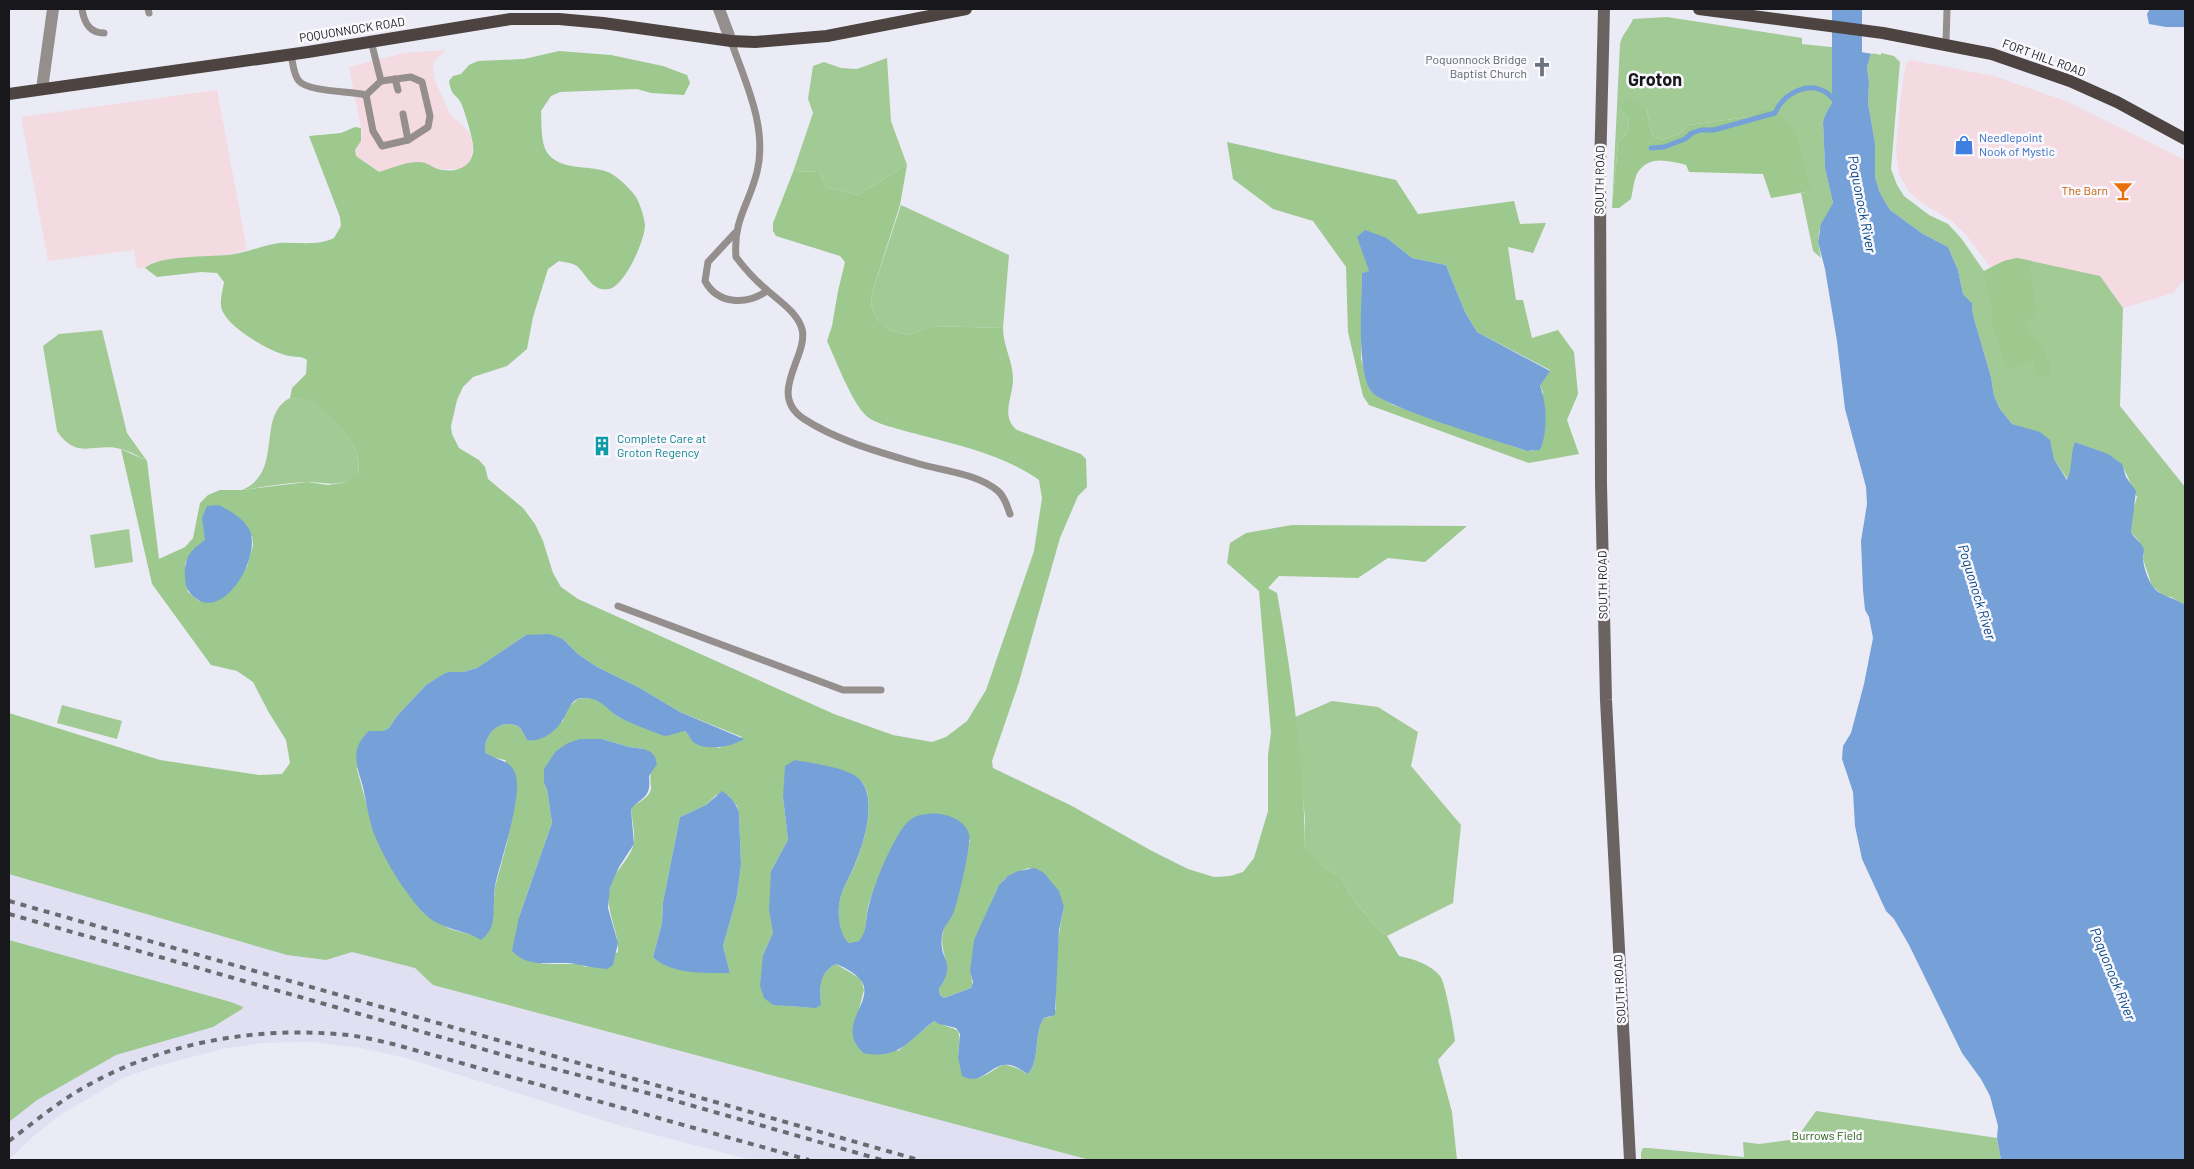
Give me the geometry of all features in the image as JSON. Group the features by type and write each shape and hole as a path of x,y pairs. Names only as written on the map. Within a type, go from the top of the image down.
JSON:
{"main road":[{"name":"POQUONNOCK ROAD","path":"9,94 371,42 490,21 531,18 603,23 731,41 755,42 827,36 966,9"},
{"name":"SOUTH ROAD","path":"1604,9 1599,215 1600,484 1606,710 1630,1160"},
{"name":"FORT HILL ROAD","path":"1699,9 1883,33 1946,43 1992,54 2045,71 2117,102 2185,139"}],"street":[{"path":"42,89 53,9"},
{"path":"718,9 731,41"}],"lane":[{"path":"82,9 84,18 90,28 98,33 104,33"},
{"path":"1946,43 1947,9"},
{"path":"731,41 753,104 760,140 756,176 735,233 736,257 767,291 784,303 802,327 803,338 788,389 794,411 818,426 874,452 960,474 983,482 998,491 1004,498 1010,514"},
{"path":"371,42 381,81"},
{"path":"291,54 295,73 300,82 310,88 351,91 366,95"},
{"path":"410,77 422,82 430,116 428,127 408,140 382,146 373,131 366,95 381,81 410,77"},
{"path":"395,79 398,90"},
{"path":"403,114 408,140"},
{"path":"735,233 708,262 705,282 714,292 728,300 748,300 767,291"},
{"path":"618,606 843,690 881,690"}],"shaded area":[{"path":"446,50 435,60 433,70 435,81 450,114 469,132 473,145 468,165 461,169 438,169 421,162 406,164 379,172 356,156 355,150 361,141 362,133 349,67 404,53"},
{"path":"1911,60 1994,76 2066,101 2185,160 2185,279 2173,293 2123,308 2100,276 1990,267 1967,236 1952,221 1922,203 1909,192 1899,174 1896,150 1900,103 1905,67 1907,62"},
{"path":"217,90 247,250 229,255 189,257 150,263 145,268 137,268 134,250 48,261 21,117"},
{"path":"9,862 415,968 1099,1160 751,1160 621,1126 406,1058 360,1048 311,1042 262,1043 222,1049 154,1067 123,1078 60,1115 35,1135 9,1160"}],"green space":[{"path":"1667,17 1802,38 1802,44 1831,47 1838,66 1839,84 1823,122 1825,168 1833,203 1819,232 1818,242 1821,258 1813,251 1801,193 1810,191 1767,108 1748,117 1689,125 1679,134 1662,140 1652,135 1646,108 1619,107 1629,119 1628,132 1618,143 1612,208 1621,40 1633,19"},
{"path":"559,51 611,55 663,66 687,75 690,83 684,95 651,93 637,89 560,92 551,96 541,111 542,134 546,151 555,160 563,164 603,170 626,185 639,203 642,213 645,225 642,241 633,262 621,280 609,289 598,288 573,264 559,261 548,269 533,317 527,349 507,366 473,377 463,387 457,400 451,426 452,434 459,448 479,460 485,467 488,479 523,508 535,524 543,541 553,573 561,587 578,599 834,714 893,735 932,742 946,737 967,721 986,690 1034,551 1042,498 1039,480 999,459 969,448 888,426 874,421 863,412 851,394 827,341 832,326 845,262 840,256 776,236 773,231 773,223 793,172 819,171 826,187 858,195 907,165 900,205 872,293 871,304 875,317 888,329 907,335 932,326 1003,328 1013,372 1008,413 1012,425 1017,430 1081,454 1086,459 1087,487 1078,496 1060,538 1019,682 992,761 993,768 1072,806 1188,869 1214,877 1230,876 1243,872 1254,858 1268,811 1268,755 1271,733 1259,591 1227,563 1230,543 1246,533 1292,525 1467,526 1425,562 1388,558 1358,578 1279,576 1268,588 1277,593 1288,656 1300,753 1305,849 1323,866 1342,878 1349,893 1374,925 1387,936 1399,956 1427,965 1442,980 1455,1041 1438,1060 1452,1112 1457,1160 1090,1160 433,985 415,968 352,952 326,960 287,955 9,874 9,713 160,760 259,775 282,774 290,763 286,740 253,682 237,671 211,665 152,584 121,449 147,461 159,559 185,547 193,538 200,503 208,495 220,490 242,490 307,482 328,485 342,483 358,474 359,462 356,452 345,433 337,424 314,400 290,398 292,388 306,374 307,360 288,356 268,348 232,324 221,307 224,282 217,273 201,272 157,277 145,268 161,261 184,257 219,256 273,244 315,243 334,238 341,226 340,217 309,136 341,133 355,127 361,128 361,141 355,150 356,156 379,172 415,162 445,170 464,167 471,158 473,144 462,106 453,93 449,81 453,76 461,74 469,65 478,61 524,59","holes":["252,536 253,545 247,567 199,601 188,592 185,563 198,546 213,539","526,635 563,639 578,654 597,667 640,688 680,712 742,737 719,748 693,741 685,731 653,731 618,717 598,699 585,698 578,699 567,708 563,721 527,740 517,726 509,724 497,727 489,735 485,752 491,757 505,760 516,792 507,843 495,887 492,923 476,936 450,929 432,919 373,829 357,769 369,731 383,731 389,728 397,716 426,685 448,672 463,672 477,668","602,739 629,747 644,749 652,769 650,792 631,808 634,835 632,849 615,875 610,887 609,904 618,952 586,967 579,964 542,964 519,917 552,823 547,789 544,783 544,769","812,763 847,772 858,778 864,785 868,795 869,806 866,831 854,867 841,895 839,905 841,929 849,943 860,941 863,937 869,903 876,883 906,824 970,840 952,915 942,937 946,969 945,978 939,989 940,995 944,998 971,988 971,969 993,898 1002,882 1008,877 1029,868 1064,907 1059,932 1056,1009 1050,1017 1044,1018 1041,1024 1036,1054 1028,1074 1006,1065 979,1078 958,1057 959,1034 957,1031 934,1021 898,1051 858,1013 864,990 861,979 836,964 826,972 821,981 821,1005 803,1007 773,1005 763,955 773,933 771,871 788,840 783,797","716,795 728,795 737,806 739,813 741,865 737,896 723,946 730,973 653,957 662,923 663,902 680,817 706,805"]},
{"path":"1871,53 1894,56 1900,62 1891,169 1897,185 1904,196 1929,215 1948,224 1961,238 1984,271 2004,261 2017,258 2100,276 2123,308 2120,406 2185,487 2185,605 2171,597 2164,596 2152,586 2143,559 2144,552 2139,541 2131,532 2132,513 2137,497 2119,462 2101,452 2075,442 2072,470 2068,480 2054,459 2051,446 2021,427 2012,424 2000,409 1994,396 1991,377 1973,315 1972,303 1963,294 1958,270 1948,247 1923,234 1890,210 1880,193 1875,177 1875,143 1868,103 1869,82 1867,67"},
{"path":"887,58 891,121 907,165 858,195 826,187 819,171 793,172 813,113 808,99 813,66 824,62 841,68 857,69"},
{"path":"1629,99 1646,108 1652,135 1662,140 1679,134 1689,125 1748,117 1766,108 1785,118 1796,134 1811,191 1771,198 1763,174 1689,172 1686,165 1654,161 1648,163 1638,172 1631,199 1619,208 1612,208 1618,143 1628,132 1629,119 1619,107"},
{"path":"1227,142 1396,180 1418,214 1514,201 1520,224 1546,223 1533,253 1508,247 1516,300 1523,300 1532,338 1558,330 1574,352 1578,394 1567,420 1579,454 1529,463 1369,405 1363,396 1348,332 1346,267 1313,221 1273,209 1233,179","holes":["1387,238 1412,258 1446,265 1465,312 1477,332 1550,370 1540,386 1543,392 1534,451 1527,451 1393,405 1371,391 1361,359 1362,273 1370,271"]},
{"path":"901,205 1009,255 1003,328 932,326 907,335 888,329 875,317 871,304 872,293"},
{"path":"2017,258 2032,261 2030,268 2036,313 2025,324 2042,347 2051,367 2049,377 2032,375 2035,367 2032,360 2009,370 1990,321 1993,314 1984,271 2004,261"},
{"path":"102,330 127,433 147,461 121,449 111,447 79,448 64,440 57,431 43,346 59,334"},
{"path":"290,398 314,399 337,424 345,433 356,452 359,462 358,474 345,482 339,483 305,482 242,490 255,482 263,471 274,417 280,406"},
{"path":"129,529 133,562 95,568 90,535"},
{"path":"1332,701 1378,707 1418,732 1411,766 1461,825 1453,903 1387,936 1374,925 1349,893 1342,878 1323,866 1305,850 1305,819 1295,717"},
{"path":"62,705 122,721 117,739 57,723"},
{"path":"9,940 231,1002 243,1007 213,1027 116,1055 37,1100 9,1122"},
{"name":"Burrows Field","path":"1816,1111 1997,1138 2001,1160 1641,1160 1643,1148 1744,1157 1743,1142 1759,1144 1796,1139"}],"water":[{"path":"2150,9 2185,9 2185,27 2166,27 2149,24 2147,14"},
{"path":"1831,47 1871,53 1867,67 1869,82 1868,103 1875,143 1875,177 1880,193 1890,210 1923,234 1948,247 1958,270 1963,294 1972,303 1973,315 1991,377 1994,396 2000,409 2012,424 2040,432 2050,440 2054,459 2067,480 2075,442 2108,454 2122,464 2126,477 2136,491 2131,532 2143,547 2143,559 2147,576 2157,591 2185,605 2185,1160 2001,1160 1997,1138 1998,1126 1990,1096 1981,1079 1962,1053 1909,945 1894,919 1886,911 1862,859 1855,826 1853,792 1842,759 1843,746 1851,733 1864,684 1873,638 1869,617 1865,610 1863,590 1861,541 1867,504 1866,487 1845,409 1837,341 1825,269 1818,242 1821,224 1833,203 1825,168 1823,122 1839,84 1838,66"},
{"path":"1365,230 1387,238 1412,258 1446,265 1465,312 1477,332 1550,371 1540,386 1546,418 1543,443 1540,450 1527,451 1444,424 1396,406 1371,391 1366,381 1363,367 1361,334 1362,273 1369,271 1357,237"},
{"path":"219,505 240,518 249,529 252,540 251,554 238,582 228,594 217,601 206,603 190,593 185,580 185,570 189,555 205,540 202,518 207,506"},
{"path":"549,634 563,639 578,654 597,667 640,688 680,712 744,739 725,746 711,747 692,741 685,731 666,736 620,718 606,706 590,698 575,700 559,725 551,733 537,740 527,740 521,729 515,725 509,724 497,727 489,735 485,752 510,765 515,773 517,783 514,812 495,886 492,925 488,933 481,940 432,920 418,907 402,886 381,850 372,828 357,765 357,751 359,744 369,731 383,731 389,728 397,716 426,685 442,675 448,672 463,672 477,668 526,635"},
{"path":"580,739 602,739 629,747 644,749 651,752 657,764 649,776 648,792 631,809 634,844 619,867 610,887 608,908 618,943 613,965 607,969 571,963 536,963 519,957 512,951 519,917 552,823 547,789 544,783 544,769 556,751 568,743"},
{"path":"795,760 848,772 862,782 867,792 869,804 866,831 859,855 841,895 839,905 841,929 849,943 859,941 862,937 871,897 880,873 891,847 910,820 925,814 943,815 960,821 965,827 969,834 969,840 964,875 952,916 942,936 947,972 939,989 940,995 944,998 971,988 973,982 970,971 974,940 999,885 1008,876 1018,871 1035,868 1044,873 1059,891 1064,907 1059,930 1055,1015 1044,1018 1041,1024 1036,1054 1028,1074 1017,1067 1003,1065 982,1077 970,1079 962,1076 958,1057 960,1034 956,1028 934,1021 910,1042 894,1051 886,1054 863,1053 854,1041 853,1027 862,1003 864,988 861,980 853,973 836,964 823,976 821,981 821,1005 816,1008 773,1005 764,998 760,986 763,955 773,933 769,909 771,871 788,840 783,797 785,766"},
{"path":"722,791 733,800 739,813 741,865 737,896 723,946 730,973 700,973 679,970 661,963 653,957 662,923 663,902 680,817 706,805"}],"pier":[{"path":"1831,45 1871,51 1873,54 1831,47"}],"waterway":[{"name":"Poquonock River","path":"1847,9 1847,91"},
{"path":"1651,148 1664,147 1701,130 1714,130 1775,113 1790,95 1804,89 1820,89 1828,94 1838,105"}],"railway":[{"path":"9,901 919,1160"},
{"path":"9,914 528,1062 655,1095 882,1160"},
{"path":"9,1141 73,1094 112,1073 143,1060 174,1050 238,1036 304,1033 351,1035 393,1044 809,1160"}],"place":[{"name":"Poquonnock Bridge Baptist Church","path":"1542,67"},
{"name":"Needlepoint Nook of Mystic","path":"1964,145"},
{"name":"The Barn","path":"2123,191"},
{"name":"Complete Care at Groton Regency","path":"602,446"}],"district":[{"name":"Groton","path":"1655,80"}]}
